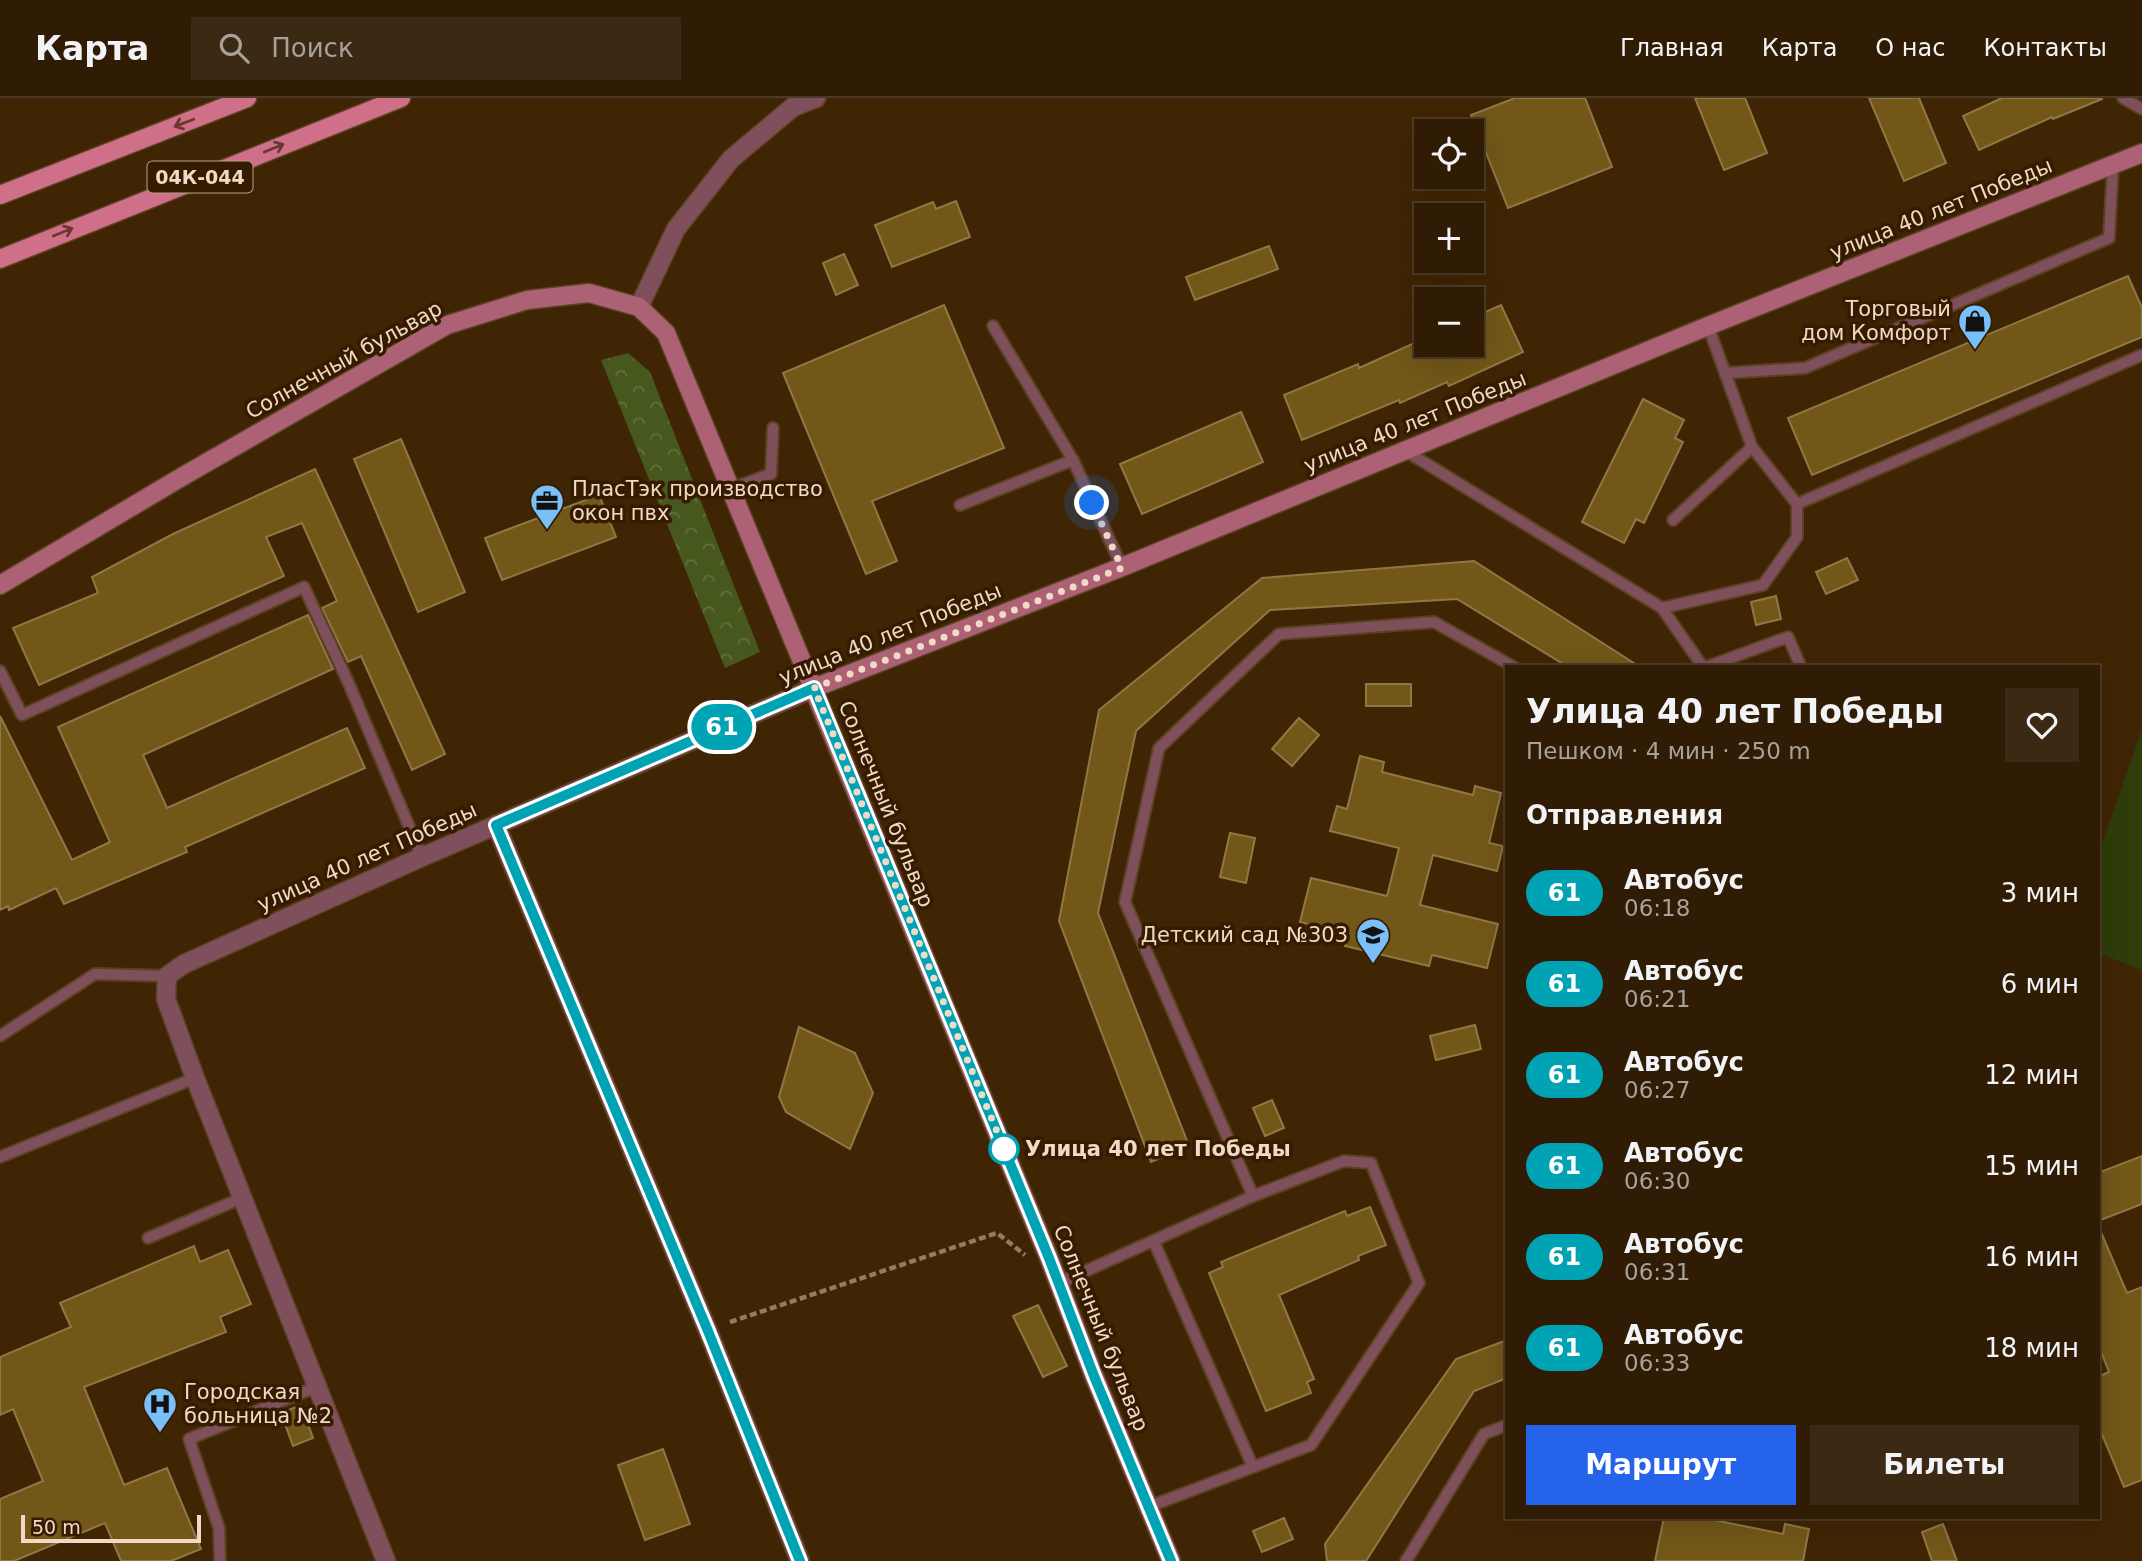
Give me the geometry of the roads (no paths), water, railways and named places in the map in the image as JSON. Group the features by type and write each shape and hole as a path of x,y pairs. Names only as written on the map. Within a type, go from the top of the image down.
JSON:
{"main road":[{"name":"04К-044","path":"0,194 247,98"},
{"name":"04К-044","path":"0,258 401,98"},
{"name":"улица 40 лет Победы","path":"814,688 1122,568 1708,326 2142,153"},
{"name":"Солнечный бульвар","path":"0,584 447,326 527,300 589,293 639,307 666,333 1059,1283 1094,1376 1171,1561"}],"street":[{"path":"639,307 676,229 731,159 793,107 816,98"},
{"name":"улица 40 лет Победы","path":"167,976 184,964 422,857 814,688"},
{"path":"496,825 698,1305 800,1561"},
{"path":"167,976 166,999 195,1078 386,1561"}],"lane":[{"path":"2123,98 2142,109"},
{"path":"1726,373 1805,368 2109,238 2113,165"},
{"path":"993,326 1073,460 1122,568"},
{"path":"1662,608 1763,585 1797,537 1797,503 1752,447 1708,326"},
{"path":"1797,503 2142,355"},
{"path":"730,489 771,474 773,428"},
{"path":"1673,520 1752,447"},
{"path":"1404,450 1662,608 1704,665"},
{"path":"960,505 1073,460"},
{"path":"0,671 22,715 304,587 349,684 422,857"},
{"path":"1253,1196 1125,902 1159,748 1279,634 1434,622 1510,665"},
{"path":"1711,665 1788,638 1800,665"},
{"path":"0,1037 95,974 167,976"},
{"path":"0,1157 195,1078"},
{"path":"1059,1283 1253,1196 1344,1161 1371,1164 1419,1283 1311,1445 1148,1507"},
{"path":"148,1238 242,1198"},
{"path":"1154,1242 1253,1467"},
{"path":"220,1561 219,1528 189,1439 316,1387"},
{"path":"1406,1561 1485,1434 1505,1426"}],"place":[{"name":"Торговый дом Комфорт","path":"1975,351"},
{"name":"ПласТэк производство окон пвх","path":"547,531"},
{"name":"Детский сад №303","path":"1373,965"},
{"name":"Улица 40 лет Победы","path":"1004,1149"},
{"name":"Городская больница №2","path":"160,1434"}]}
